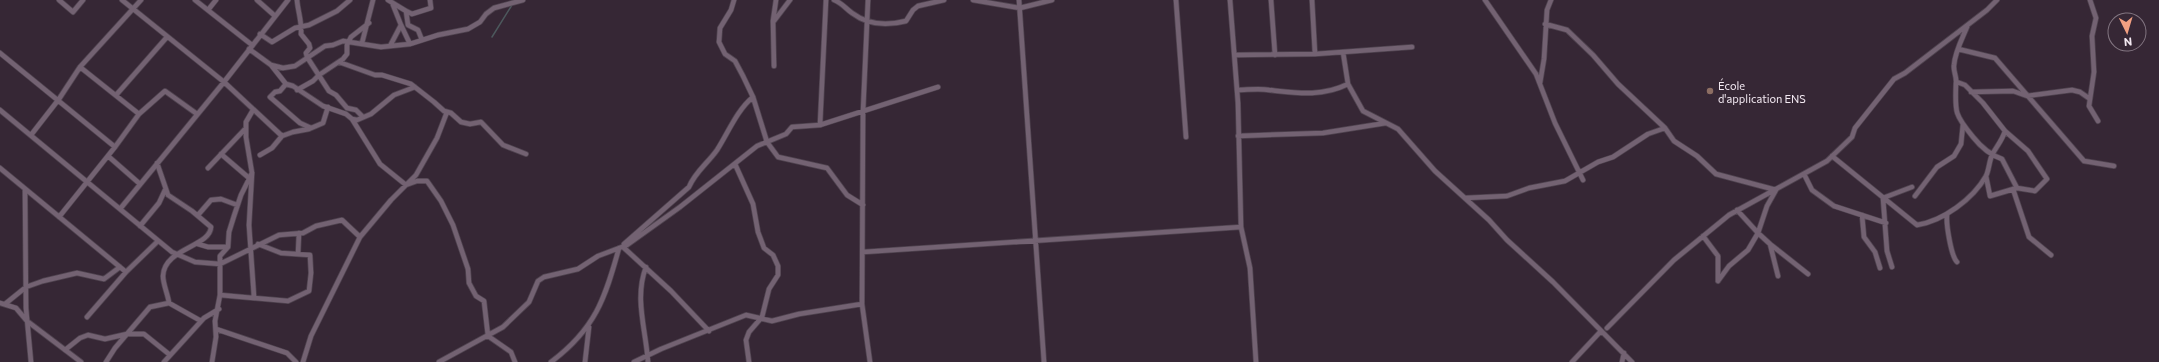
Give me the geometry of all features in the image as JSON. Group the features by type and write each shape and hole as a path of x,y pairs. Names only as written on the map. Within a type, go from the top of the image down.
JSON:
{"street":[{"path":"59,0 73,12 83,0"},
{"path":"122,0 224,82 282,136"},
{"path":"31,135 59,99 80,67 141,0"},
{"path":"195,0 271,65 286,84 328,107 346,114 352,119 380,164 406,185"},
{"path":"208,10 216,0"},
{"path":"257,0 275,16"},
{"path":"120,209 224,82 288,0"},
{"path":"297,0 301,34 309,44 310,48 306,53 307,57 329,91 336,95 347,108 356,110 363,117"},
{"path":"260,34 272,42 301,26 309,25 337,12 350,0"},
{"path":"362,43 369,23 371,2 373,0"},
{"path":"388,0 392,4 412,14 431,8 430,0"},
{"path":"271,65 283,68 295,66 325,46 333,45 343,40 381,46 410,44 468,29 480,22 486,14 494,8 523,0"},
{"path":"734,0 720,28 719,42 725,54 736,61 752,96 768,142 778,157 827,168 847,194 863,205"},
{"path":"774,66 773,21 776,0"},
{"path":"773,21 790,0"},
{"path":"820,125 826,0"},
{"path":"834,0 841,3 852,13 867,21 893,24 906,21 913,10 918,6 944,0"},
{"path":"868,0 863,112 862,304 870,362"},
{"path":"973,0 1020,8 1052,0"},
{"path":"1019,0 1044,362"},
{"path":"1176,0 1186,137"},
{"path":"1230,0 1237,90 1241,227 1250,268 1256,362"},
{"path":"1271,0 1274,55"},
{"path":"1312,0 1316,54"},
{"path":"1485,0 1523,53 1540,83 1555,123 1583,180"},
{"path":"1540,83 1544,59 1547,10 1551,0"},
{"path":"1607,328 1674,260 1737,210 1776,190 1832,156 1852,137 1855,128 1894,79 1905,73 1968,25 1997,0"},
{"path":"2090,0 2096,18 2092,36 2094,72 2089,106 2098,121"},
{"path":"392,4 410,44"},
{"path":"406,11 408,25 418,30 422,40"},
{"path":"298,90 339,62 347,54 348,42 369,23"},
{"path":"1546,24 1567,30 1593,55 1618,84 1666,128 1674,141 1697,156 1716,174 1776,190"},
{"path":"390,46 401,25"},
{"path":"1968,25 1958,49 1954,66 1957,82 1955,109 1963,124 1977,142 1992,155 2002,159 2015,188 2029,237 2051,255"},
{"path":"117,94 167,37"},
{"path":"1235,55 1316,54 1412,47"},
{"path":"1958,49 1995,58 2027,96 2054,124 2060,135 2084,161 2114,166"},
{"path":"1343,52 1348,84 1363,111 1398,129 1435,171 1465,198 1632,362"},
{"path":"0,53 59,99 115,147"},
{"path":"339,62 415,87 444,111 461,122 470,124 481,122 503,145 526,154"},
{"path":"80,67 117,94 139,114"},
{"path":"1957,82 1965,85 1983,102 2005,131 2028,151 2047,179 2035,191 2015,188 1990,196 1986,176"},
{"path":"286,84 280,91 275,92 270,97 300,123 312,128"},
{"path":"1237,90 1267,89 1289,94 1310,94 1334,91 1348,84"},
{"path":"352,119 363,117 394,95 415,87"},
{"path":"438,362 503,327 529,302 538,281 544,277 578,269 598,256 621,247 680,207 757,146 786,134 792,126 820,125 938,87"},
{"path":"1971,92 2013,91 2027,96 2072,90 2080,92 2090,99"},
{"path":"58,217 108,156 139,114 165,91 197,114"},
{"path":"585,362 587,332 608,290 621,247 690,187 694,176 712,156 743,107 752,96"},
{"path":"260,155 272,148 282,136 312,128 323,123 328,107"},
{"path":"0,110 158,241 176,254 195,262 220,264 279,235 299,233 316,226 342,220 360,237"},
{"path":"253,110 246,122 246,128 252,173 249,225 254,297"},
{"path":"303,362 311,336 360,237 416,175 437,138 447,112"},
{"path":"1238,136 1323,133 1386,123"},
{"path":"1915,196 1937,167 1954,156 1961,144 1963,124"},
{"path":"208,168 246,128"},
{"path":"1465,198 1507,196 1529,188 1565,181 1598,162 1613,157 1648,134 1666,128"},
{"path":"1832,156 1917,225 1929,224 1947,214 1978,189 1986,176 1992,155 2002,142 2005,131"},
{"path":"221,154 249,178"},
{"path":"108,156 140,184"},
{"path":"157,163 165,190 168,195 198,215 211,227 211,230 198,244 184,248 176,254 166,267 163,276 169,303"},
{"path":"736,164 753,204 758,232 764,248 773,255 778,266 778,275 769,290 761,319 749,332 746,340 749,362"},
{"path":"0,168 126,272"},
{"path":"212,362 216,329 215,322 219,309 220,256 228,247 229,232 237,205 252,173"},
{"path":"1804,174 1812,190 1834,206 1886,224"},
{"path":"406,185 417,181 427,182 441,201 453,225 468,269 469,283 476,296 484,301 488,336 511,352 515,362"},
{"path":"1883,198 1912,187"},
{"path":"25,189 27,321 31,362"},
{"path":"140,226 159,203 165,190"},
{"path":"1703,236 1718,256 1718,281 1730,266 1748,250 1758,233 1767,206 1776,190"},
{"path":"1883,198 1887,251 1892,267"},
{"path":"198,215 211,200 221,199 237,205"},
{"path":"1737,210 1770,244 1808,274"},
{"path":"1947,214 1946,229 1951,239 1954,259 1957,262"},
{"path":"1862,215 1864,237 1875,252 1880,268"},
{"path":"863,252 1036,242 1241,227"},
{"path":"298,254 299,233"},
{"path":"87,317 126,272 158,241"},
{"path":"198,244 208,247 228,247"},
{"path":"220,295 288,301 309,291 311,272 310,255 272,251 258,244"},
{"path":"1770,244 1778,276"},
{"path":"621,247 671,290 709,331"},
{"path":"3,304 26,287 77,273 104,279 120,267"},
{"path":"646,268 641,279 640,297 648,362"},
{"path":"106,362 150,307 169,303 201,322"},
{"path":"3,304 16,308 27,321 81,362"},
{"path":"634,362 746,315 772,321 799,314 862,304"},
{"path":"164,362 201,322 219,309"},
{"path":"551,362 572,346 592,322"},
{"path":"216,329 287,353 296,362"},
{"path":"1572,362 1601,331"},
{"path":"65,350 80,338 88,335 105,339 128,334 144,334 170,355"},
{"path":"1622,362 1624,353"}],"waterway":[{"path":"492,37 512,5"}],"place":[{"name":"École d'application ENS","path":"1710,91"}]}
